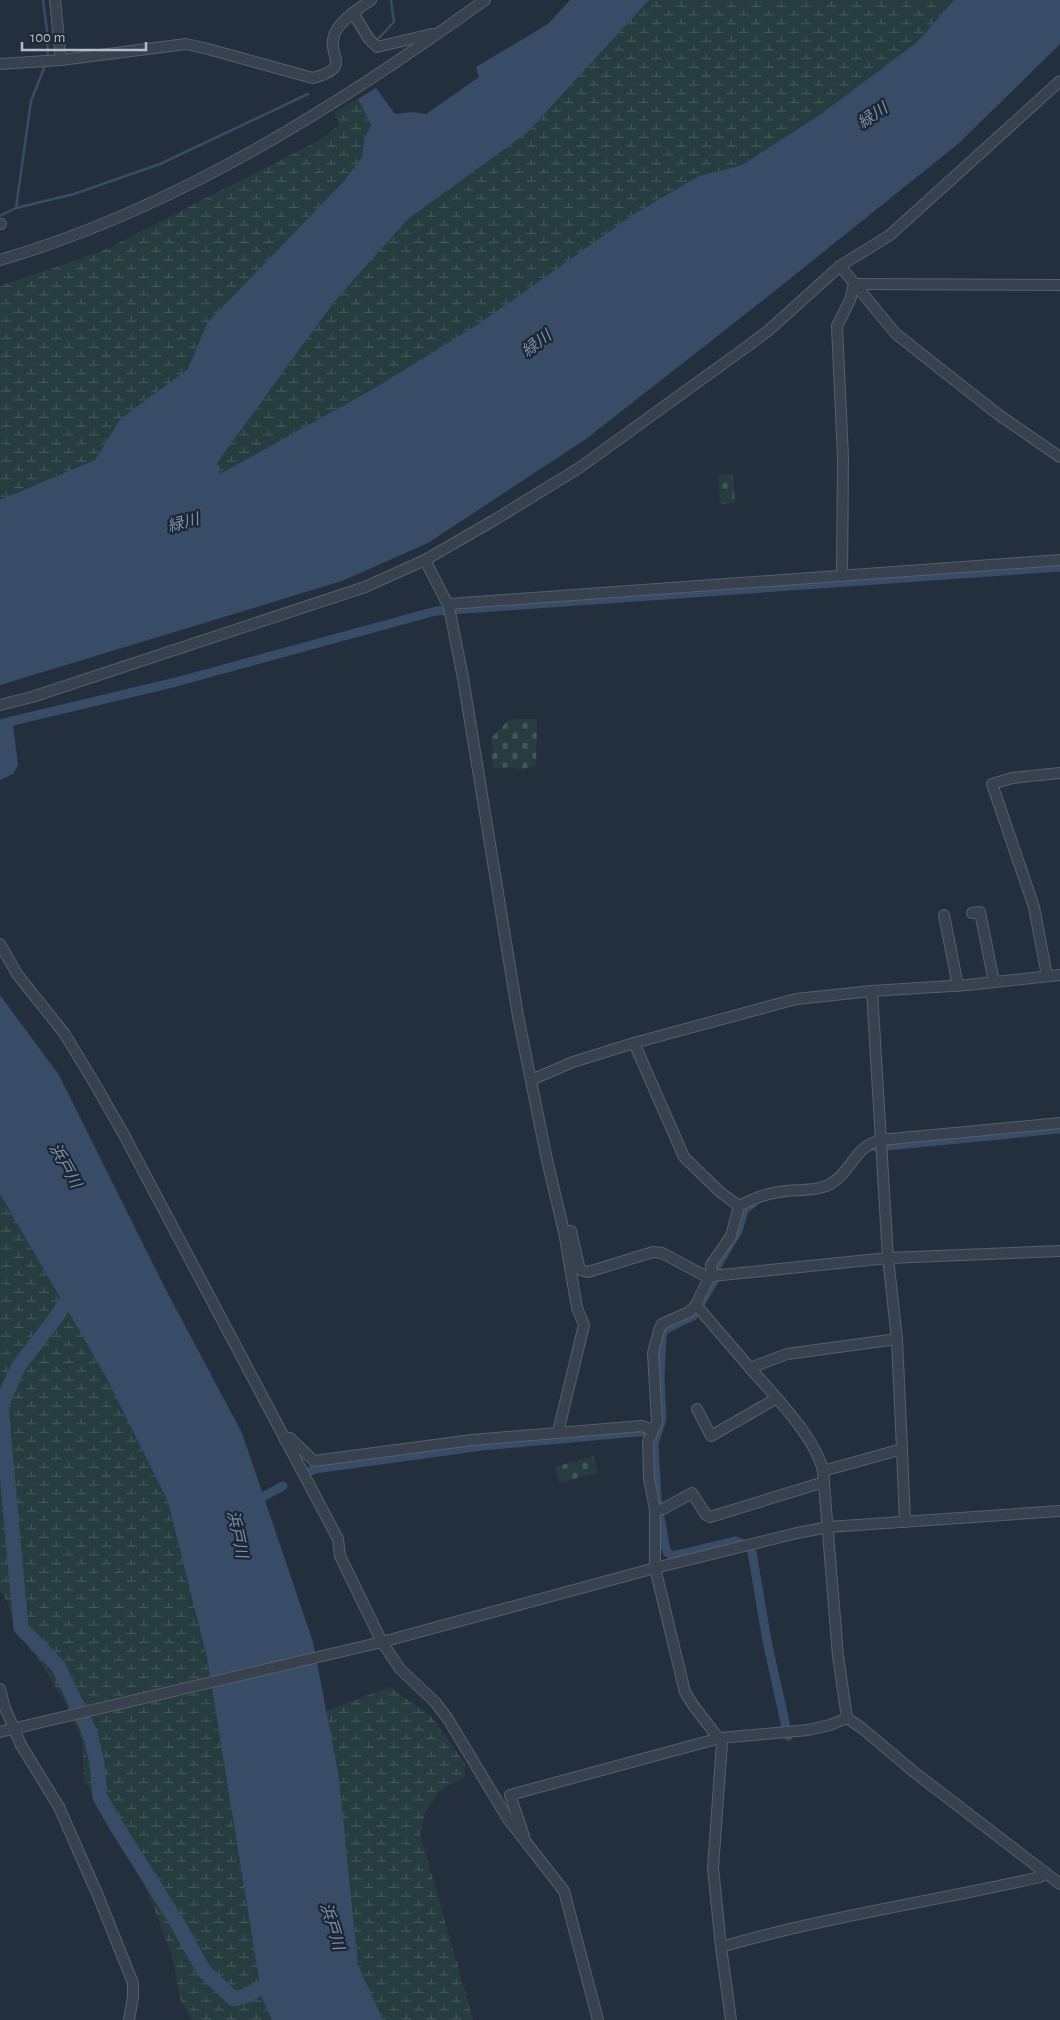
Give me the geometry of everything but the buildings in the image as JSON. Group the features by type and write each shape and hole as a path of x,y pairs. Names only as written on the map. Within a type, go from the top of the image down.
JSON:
{"street":[{"path":"56,0 61,60"},
{"path":"0,64 61,60 186,44 208,48 313,78 325,75 335,68 337,61 332,46 336,30 353,13 371,0"},
{"path":"0,258 50,244 112,219 184,186 272,139 377,75 485,0"},
{"path":"353,13 369,40 377,47 440,32"},
{"path":"0,705 32,697 365,587 425,560 496,519 578,468 769,330 840,266 890,234 1060,81"},
{"path":"840,266 896,334 999,416 1060,457"},
{"path":"854,284 1060,285"},
{"path":"842,576 843,458 837,326 850,300 854,284"},
{"path":"425,560 449,609 463,678 502,925 531,1080 564,1232 577,1308 585,1328 558,1432"},
{"path":"449,609 1060,560"},
{"path":"1047,976 1034,907 992,784 1012,778 1060,773"},
{"path":"972,913 980,912 994,982"},
{"path":"944,915 958,986"},
{"path":"0,944 17,974 64,1033 123,1132 338,1539 340,1556 376,1644 435,1702 448,1719 508,1819 564,1891 598,2020"},
{"path":"531,1080 573,1062 634,1043 796,999 872,991 958,986 1060,975"},
{"path":"872,991 888,1258 897,1339 905,1522"},
{"path":"634,1043 684,1157 720,1192 739,1206"},
{"path":"731,2020 713,1868 722,1748 720,1738 693,1705 686,1692 655,1568 658,1509 649,1478 648,1442 657,1422 653,1352 659,1330 662,1324 699,1306 710,1277 711,1265 731,1236 739,1206 760,1196 832,1184 868,1144 1060,1123"},
{"path":"564,1232 571,1231 580,1270 588,1272 653,1252 662,1253 710,1277 888,1258 1060,1251"},
{"path":"699,1306 777,1398 820,1457 828,1527 838,1656 847,1718 863,1728 914,1772 1060,1884"},
{"path":"750,1368 787,1354 897,1339"},
{"path":"702,1411 711,1436 777,1398"},
{"path":"285,1440 290,1438 314,1461 472,1440 558,1432 642,1426 651,1434"},
{"path":"658,1509 692,1493 706,1515 710,1517 902,1449"},
{"path":"0,1732 376,1644 655,1568 797,1533 828,1527 1060,1511"},
{"path":"0,1689 5,1708 21,1745 59,1807 99,1898 133,1983 133,1997 129,2020"},
{"path":"527,1844 510,1795 720,1738 788,1732 830,1725 847,1718"},
{"path":"721,1947 772,1932 960,1895 1040,1877 1046,1872"}],"green space":[{"path":"649,0 954,0 917,42 821,114 742,165 699,176 634,214 480,323 373,389 220,474 216,463 334,302 408,219 527,133"},
{"path":"358,99 371,125 364,139 362,157 343,182 207,323 188,369 120,419 95,460 0,500 0,286 102,251 320,140 339,125 335,112"},
{"path":"733,474 735,503 720,504 718,475"},
{"path":"514,719 537,719 536,766 516,770 515,767 494,768 491,755 494,753 491,738 508,721"},
{"path":"0,1194 105,1375 168,1502 207,1658 262,1998 272,2020 192,2020 180,1999 173,1959 142,1877 84,1781 82,1738 64,1700 17,1631 7,1602 0,1590"},
{"path":"593,1456 598,1472 560,1483 555,1467"},
{"path":"390,1687 432,1717 465,1764 465,1776 441,1790 426,1810 420,1834 473,2020 383,2020 358,1965 339,1777 326,1711"}],"water":[{"name":"緑川","path":"570,0 649,0 527,133 408,219 334,302 217,463 220,474 373,389 480,323 634,214 699,176 742,165 821,114 917,42 954,0 1060,0 1060,44 958,144 771,294 586,439 428,543 342,581 0,685 0,500 95,460 120,419 188,369 207,323 343,182 362,157 364,139 371,125 358,99 376,88 395,114 412,112 426,114 479,77 476,67 548,24"},
{"path":"12,717 18,765 13,774 0,780 0,720"},
{"name":"浜戸川","path":"0,995 59,1075 165,1288 242,1433 313,1642 339,1777 358,1965 383,2020 272,2020 262,1998 207,1658 168,1502 105,1375 0,1194"}],"waterway":[{"path":"43,0 48,58"},
{"path":"377,40 394,22 391,0"},
{"path":"16,208 31,101 46,63"},
{"path":"0,216 16,208 74,194 160,164 308,94"},
{"path":"0,724 176,682 436,611 1060,567"},
{"path":"876,1147 1060,1129"},
{"path":"715,1269 738,1231 744,1210 753,1203"},
{"path":"714,1281 693,1316 664,1330 662,1335 660,1379 662,1419 654,1444 657,1499 665,1546 667,1552 673,1556 736,1541 741,1543"},
{"path":"74,1289 57,1316 18,1367 1,1406 21,1628 58,1666 90,1733 97,1763 100,1797 175,1919 204,1971 234,1999 245,1996 278,1979"},
{"path":"310,1471 482,1446 637,1432 644,1432 655,1438"},
{"path":"255,1501 283,1486"},
{"path":"752,1552 767,1641 788,1736"}]}
